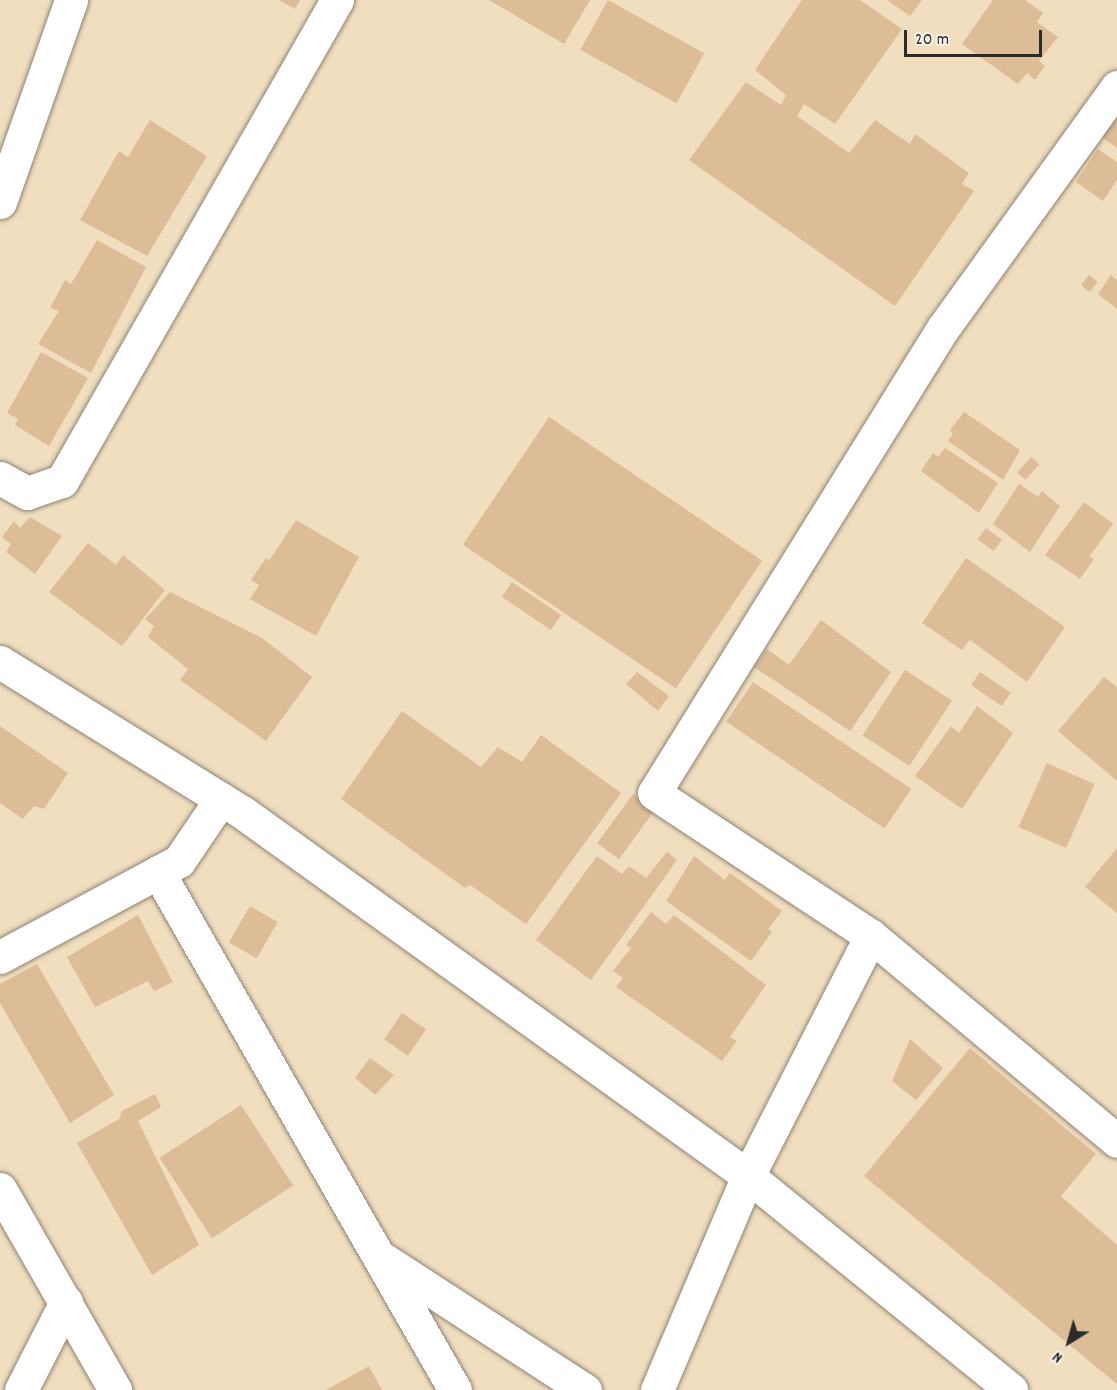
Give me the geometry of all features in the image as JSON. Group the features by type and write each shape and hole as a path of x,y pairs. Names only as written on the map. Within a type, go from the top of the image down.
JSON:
{"street":[{"path":"0,202 71,0"},
{"path":"0,478 27,493 62,482 337,0"},
{"path":"1117,87 944,328 654,793 871,936 1117,1141"},
{"path":"0,662 221,799 747,1176 1011,1390"},
{"path":"0,957 179,861 221,799"},
{"path":"158,872 456,1390"},
{"path":"657,1390 747,1176 871,936"},
{"path":"0,1189 115,1390"},
{"path":"378,1256 585,1390"},
{"path":"21,1390 66,1302"}],"building":[{"path":"279,0 300,0 295,9"},
{"path":"489,0 590,0 564,44"},
{"path":"608,0 704,53 677,103 580,50"},
{"path":"802,0 860,0 902,29 835,124 804,104 797,116 849,153 875,120 910,144 915,134 969,173 962,184 974,191 895,306 689,160 746,82 781,105 786,95 755,70"},
{"path":"887,0 922,0 910,16"},
{"path":"993,0 1025,0 1043,13 1037,22 1058,37 1039,61 1045,66 1035,80 1027,73 1018,84 962,44"},
{"path":"1117,117 1117,148 1102,137"},
{"path":"150,120 207,156 147,256 80,220 119,151 128,157"},
{"path":"1098,149 1117,162 1117,180 1103,201 1076,182"},
{"path":"97,240 146,267 91,373 38,344 59,311 50,308 65,280 71,284"},
{"path":"1089,275 1098,282 1090,292 1081,285"},
{"path":"1111,275 1117,280 1117,309 1098,294"},
{"path":"41,352 88,378 49,446 15,425 18,419 7,413"},
{"path":"964,412 1020,450 1003,480 948,441 953,434 950,430"},
{"path":"549,417 762,561 676,688 463,545"},
{"path":"945,448 998,483 979,513 921,471 933,453 938,457"},
{"path":"1031,457 1039,464 1026,480 1017,473"},
{"path":"1019,484 1038,497 1042,491 1060,506 1030,552 993,524"},
{"path":"1084,502 1113,524 1089,557 1094,559 1080,579 1045,555"},
{"path":"30,517 62,536 35,574 6,552 11,544 2,537 14,521 20,528"},
{"path":"296,520 359,557 316,636 250,599 259,585 251,580 266,558 269,561"},
{"path":"986,528 1002,540 994,551 978,539"},
{"path":"88,543 116,565 123,555 165,590 122,646 49,592"},
{"path":"966,558 1065,627 1027,682 970,640 962,650 922,623"},
{"path":"512,582 561,615 551,630 502,597"},
{"path":"170,592 262,638 312,677 266,741 180,680 188,669 148,637 154,626 145,619"},
{"path":"821,620 891,672 850,731 754,667 767,649 789,665"},
{"path":"905,670 952,700 909,766 863,735"},
{"path":"637,672 669,696 658,711 626,684"},
{"path":"980,672 1011,693 1002,706 971,685"},
{"path":"1104,677 1117,687 1117,781 1058,731"},
{"path":"753,682 911,789 885,829 726,722"},
{"path":"977,706 1013,733 962,809 915,776 951,726 959,733"},
{"path":"402,711 481,767 498,747 522,762 541,735 621,793 526,924 470,885 465,888 341,799"},
{"path":"0,726 68,773 44,809 34,806 23,819 0,803"},
{"path":"1047,763 1095,784 1066,848 1019,827"},
{"path":"633,794 655,810 619,859 597,843"},
{"path":"1117,848 1117,913 1085,887"},
{"path":"667,852 677,860 591,980 536,940 597,856 622,874 629,866 646,878"},
{"path":"694,856 725,880 730,873 782,911 768,929 772,932 751,961 666,901"},
{"path":"250,906 278,922 257,958 229,942"},
{"path":"651,912 666,924 674,915 766,985 730,1037 737,1041 722,1061 616,987 623,978 613,971 631,948 626,945"},
{"path":"138,915 173,982 154,991 148,981 95,1007 67,957"},
{"path":"37,964 114,1095 70,1123 0,1003 0,984"},
{"path":"402,1013 426,1029 408,1056 384,1040"},
{"path":"910,1039 943,1068 916,1100 892,1081"},
{"path":"970,1048 1096,1154 1061,1196 1117,1245 1117,1384 864,1176"},
{"path":"370,1058 394,1075 375,1095 355,1078"},
{"path":"155,1094 161,1107 138,1121 199,1245 152,1275 77,1143 119,1119 122,1111"},
{"path":"241,1105 293,1186 212,1238 160,1158"},
{"path":"369,1366 382,1390 326,1390"}]}
